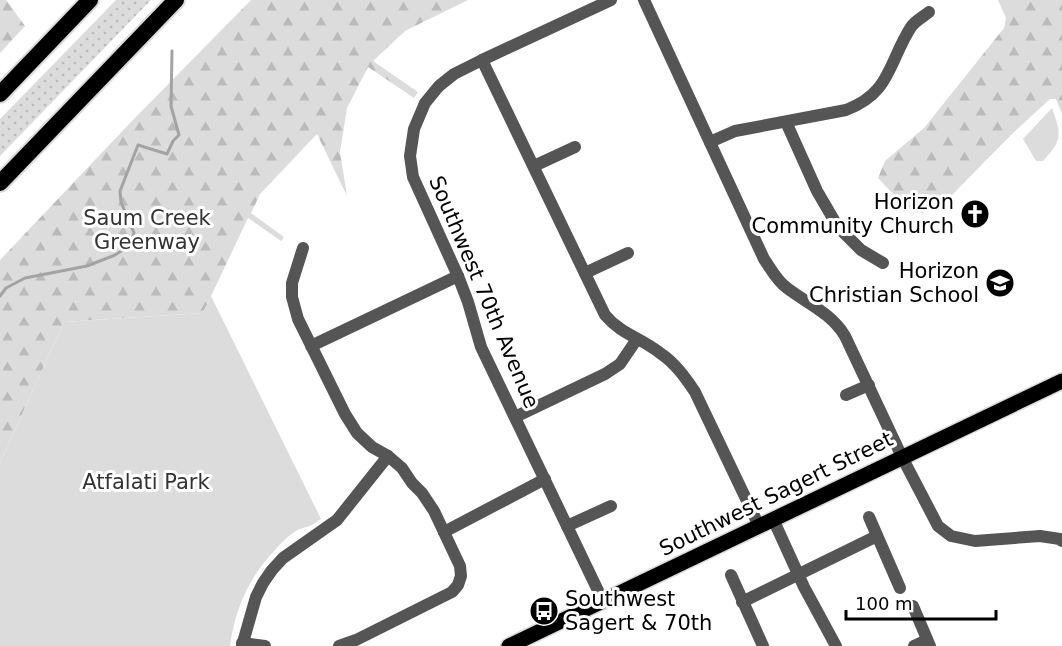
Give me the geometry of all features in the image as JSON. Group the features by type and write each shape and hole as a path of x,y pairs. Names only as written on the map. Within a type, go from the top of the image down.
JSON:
{"highway":[{"path":"0,94 88,0"},
{"path":"0,183 176,0"}],"main road":[{"name":"Southwest Sagert Street","path":"509,646 1062,381"}],"street":[{"name":"Southwest 70th Avenue","path":"603,601 481,347 458,276 413,177 410,156 414,129 425,103 439,86 454,74 611,0"},
{"path":"644,0 764,259 785,287 831,318 839,326 938,526 951,536 975,541 1040,536 1062,541"},
{"path":"710,142 735,131 846,110 868,99 884,82 911,26 929,12"},
{"path":"482,60 605,315 613,325 659,351 685,377 695,392 759,526"},
{"path":"786,122 817,191 838,226 861,250 883,263"},
{"path":"534,166 575,147"},
{"path":"303,248 292,283 292,297 298,319 311,346 357,433 372,447 388,456 402,468 434,511 460,566 461,576 452,592 356,640 339,646"},
{"path":"585,273 628,253"},
{"path":"311,346 458,276"},
{"path":"515,417 620,364 637,339"},
{"path":"846,395 869,385"},
{"path":"265,646 242,644 262,583 290,553 337,519 388,456"},
{"path":"444,532 545,479"},
{"path":"567,526 611,506"},
{"path":"869,517 900,588"},
{"path":"773,519 804,587 836,646"},
{"path":"742,602 877,536"},
{"path":"731,575 763,646"},
{"path":"913,606 929,643 914,646"}],"green space":[{"path":"0,0 6,0 25,26 0,53"},
{"path":"116,0 151,0 0,156 0,119"},
{"name":"Saum Creek Greenway","path":"251,0 468,0 405,31 373,61 418,92 414,98 368,67 347,108 340,152 347,196 317,134 260,194 251,213 284,237 281,241 248,218 203,313 64,322 0,463 0,260"},
{"path":"998,0 1062,0 1062,114 1056,99 1050,99 947,200 923,213 906,208 878,178 885,161 924,128 1004,28 1006,18"},
{"path":"1052,108 1059,132 1057,142 1043,161 1036,161 1023,139"},
{"name":"Atfalati Park","path":"211,296 321,519 287,537 258,571 235,619 230,646 0,646 0,463 64,322 203,313"}],"waterway":[{"path":"0,296 6,288 25,278 87,266 115,255 129,246 134,233 121,202 120,191 138,145 167,154 173,141 179,135 171,106 172,51"}],"place":[{"name":"Horizon Community Church","path":"975,214"},
{"name":"Horizon Christian School","path":"1000,283"},
{"name":"Southwest Sagert & 70th","path":"544,611"}]}
